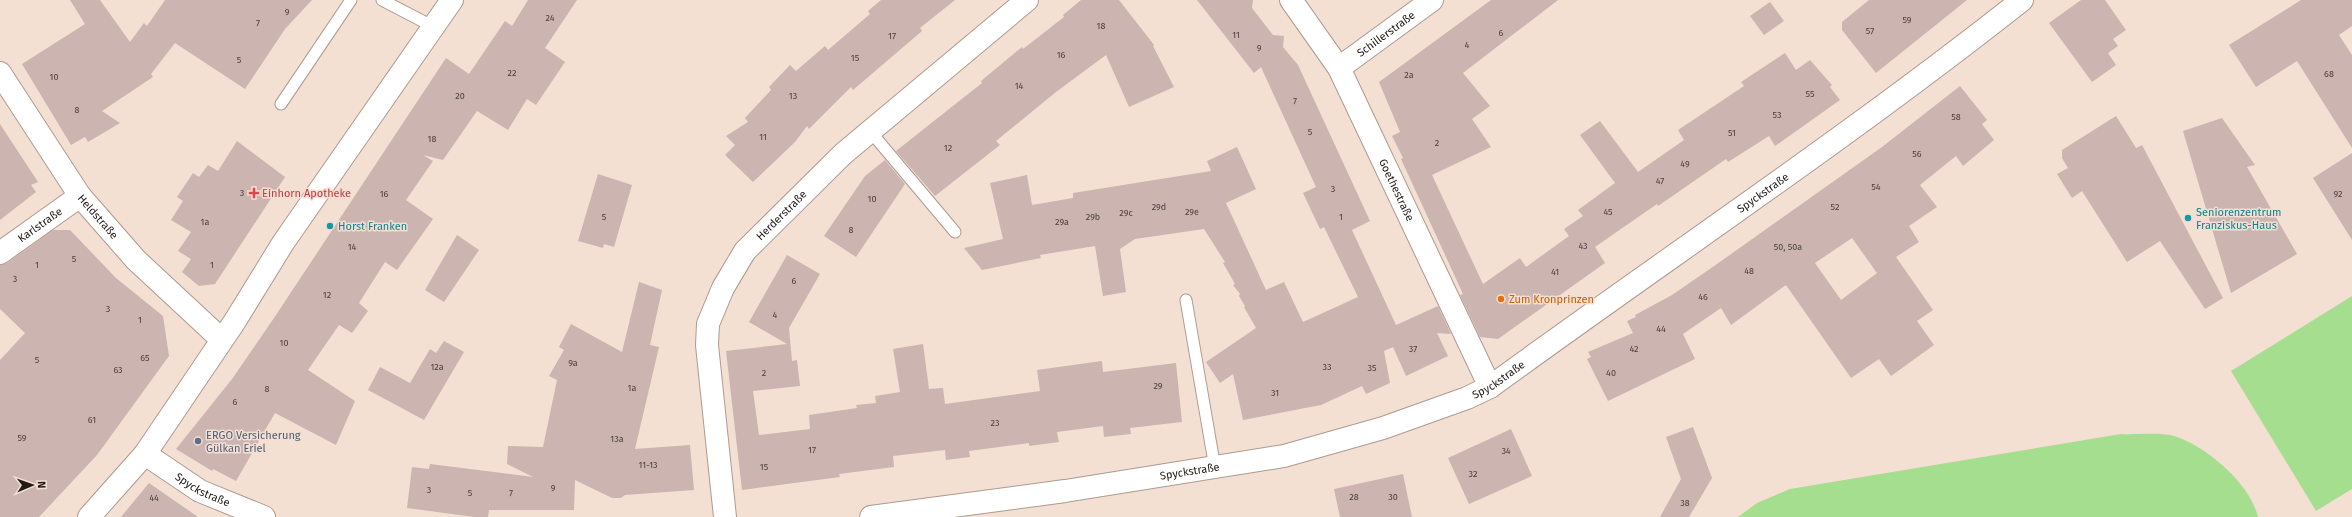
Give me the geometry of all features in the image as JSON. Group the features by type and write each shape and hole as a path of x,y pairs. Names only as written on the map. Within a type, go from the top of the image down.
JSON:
{"street":[{"path":"89,517 145,454 221,339 235,321 283,243 452,0"},
{"name":"Herderstraße","path":"725,517 707,345 708,324 723,288 745,250 843,154 1027,0"},
{"name":"Goethestraße","path":"1291,0 1339,68 1490,387"},
{"name":"Schillerstraße","path":"1339,68 1432,0"},
{"name":"Spyckstraße","path":"870,517 898,515 1026,497 1284,456 1383,428 1467,398 1490,387 1794,170 2022,0"},
{"name":"Heldstraße","path":"0,73 80,196 136,260 221,339"},
{"name":"Karlstraße","path":"0,253 80,196"},
{"name":"Spyckstraße","path":"145,454 200,491 264,517"}],"lane":[{"path":"281,104 351,0"},
{"path":"382,0 434,27"},
{"path":"870,131 955,232"},
{"path":"1186,300 1215,468"}],"green space":[{"path":"2352,296 2352,489 2316,511 2231,371"},
{"path":"2121,434 2155,434 2174,436 2200,448 2213,457 2236,479 2246,491 2258,517 1738,517 1757,503 1790,489"}],"building":[{"path":"70,0 100,0 130,42 144,23 147,26 165,0 312,0 285,29 245,89 175,43 151,74 153,77 102,111 120,123 88,142 85,137 71,145 22,64 85,24"},
{"path":"528,0 577,0 545,48 565,62 536,105 527,99 508,130 477,111 443,160 423,155 433,161 406,200 433,219 397,270 385,262 359,303 368,311 352,333 339,325 308,370 355,401 336,445 275,413 236,481 213,469 212,471 176,449 232,379 446,58 469,74 505,21 512,26"},
{"path":"881,0 955,0 920,28 922,31 853,90 851,87 809,129 807,126 795,142 753,182 725,155 735,145 726,136 748,122 745,118 771,90 769,87 790,65 796,71 825,46 828,50 870,14 868,11"},
{"path":"1081,0 1119,0 1154,45 1153,46 1174,87 1129,107 1106,55 1056,92 996,141 1000,145 935,196 896,151 982,83 981,81 1022,47 1023,49 1064,17 1063,15"},
{"path":"1197,0 1253,0 1252,8 1273,35 1284,36 1283,47 1298,65 1370,221 1352,230 1396,325 1438,306 1451,334 1437,333 1448,356 1406,376 1393,347 1384,351 1390,383 1366,394 1362,386 1321,405 1243,420 1233,374 1220,383 1206,362 1256,328 1244,307 1245,306 1239,296 1240,294 1233,285 1235,284 1223,263 1225,262 1204,229 1135,239 1120,249 1126,292 1103,296 1095,246 1040,255 1041,258 982,270 964,248 1003,239 990,183 1027,175 1032,205 1073,198 1073,193 1211,171 1207,161 1237,147 1256,189 1226,203 1266,290 1284,282 1303,322 1358,297 1324,227 1320,229 1303,193 1316,187 1261,67 1254,73"},
{"path":"1491,0 1558,0 1463,73 1490,106 1472,119 1491,147 1432,175 1483,284 1520,258 1526,267 1569,236 1564,229 1583,216 1578,210 1615,183 1580,135 1600,121 1638,172 1684,140 1678,130 1744,86 1741,82 1785,53 1796,70 1810,60 1832,85 1830,87 1840,100 1775,146 1769,136 1728,162 1726,159 1658,206 1657,204 1595,247 1605,263 1498,339 1480,337 1460,295 1463,294 1401,159 1403,158 1392,136 1400,132 1379,82"},
{"path":"1869,0 1967,0 1876,73 1842,30 1842,22"},
{"path":"2081,0 2105,0 2126,30 2113,39 2118,46 2108,53 2116,65 2092,82 2049,23"},
{"path":"2301,0 2352,0 2352,26 2339,35 2352,55 2352,148 2297,61 2256,87 2229,45"},
{"path":"1770,2 1784,21 1764,35 1750,16"},
{"path":"1960,86 1987,120 1982,124 1994,140 1963,166 1956,156 1920,185 1937,207 1909,226 1919,242 1896,257 1933,310 1917,321 1934,345 1891,376 1879,359 1851,378 1786,285 1731,325 1721,308 1683,334 1695,359 1608,401 1587,359 1591,357 1588,352 1633,333 1627,321 1636,317 1635,315 1672,295 1882,147","holes":["1852,238 1877,273 1841,300 1815,263"]},
{"path":"2116,116 2136,148 2142,145 2223,298 2205,309 2160,241 2127,262 2082,191 2072,198 2057,174 2068,168 2062,158 2062,150"},
{"path":"2222,118 2255,165 2247,167 2297,254 2231,293 2183,131"},
{"path":"0,124 38,182 31,185 36,192 0,220"},
{"path":"237,141 285,177 215,284 199,286 182,272 191,259 178,251 191,232 171,220 183,201 177,197 193,173 199,177 208,165 218,171"},
{"path":"2352,153 2352,240 2313,178"},
{"path":"885,160 905,184 856,257 824,236 865,176"},
{"path":"598,174 632,185 614,247 604,244 603,248 578,241"},
{"path":"53,230 70,230 116,278 163,316 169,356 97,455 39,517 0,517 0,360 25,333 0,309 0,265 7,263"},
{"path":"457,235 479,250 444,302 425,290"},
{"path":"787,255 820,274 789,328 792,361 797,360 800,386 753,391 759,435 810,429 809,415 857,408 856,405 876,403 875,396 900,392 893,349 923,344 929,389 943,388 945,404 1040,391 1037,370 1102,361 1103,372 1176,363 1182,422 1130,428 1131,434 1104,437 1103,426 1057,432 1059,442 1029,446 1029,443 969,451 970,457 946,460 945,450 893,456 894,467 839,474 840,477 742,490 726,351 787,344 749,322"},
{"path":"639,282 662,290 650,345 659,347 635,449 690,445 694,490 625,495 621,498 612,498 575,480 574,510 489,510 488,517 474,517 407,508 412,467 429,469 430,464 533,477 507,464 508,446 543,447 557,380 549,376 564,350 559,347 571,324 622,352"},
{"path":"444,341 464,352 424,420 368,390 380,367 410,383 430,349 436,353"},
{"path":"1693,427 1712,478 1689,517 1660,517 1681,479 1666,437"},
{"path":"1511,429 1532,476 1469,504 1448,458"},
{"path":"1403,474 1412,517 1340,517 1334,489"},
{"path":"149,483 198,517 121,517"}],"place":[{"name":"Einhorn Apotheke","path":"254,193"},
{"name":"Seniorenzentrum Franziskus-Haus","path":"2188,218"},
{"name":"Horst Franken","path":"330,226"},
{"name":"Zum Kronprinzen","path":"1501,299"},
{"name":"ERGO Versicherung Gülkan Eriel","path":"198,441"}]}
